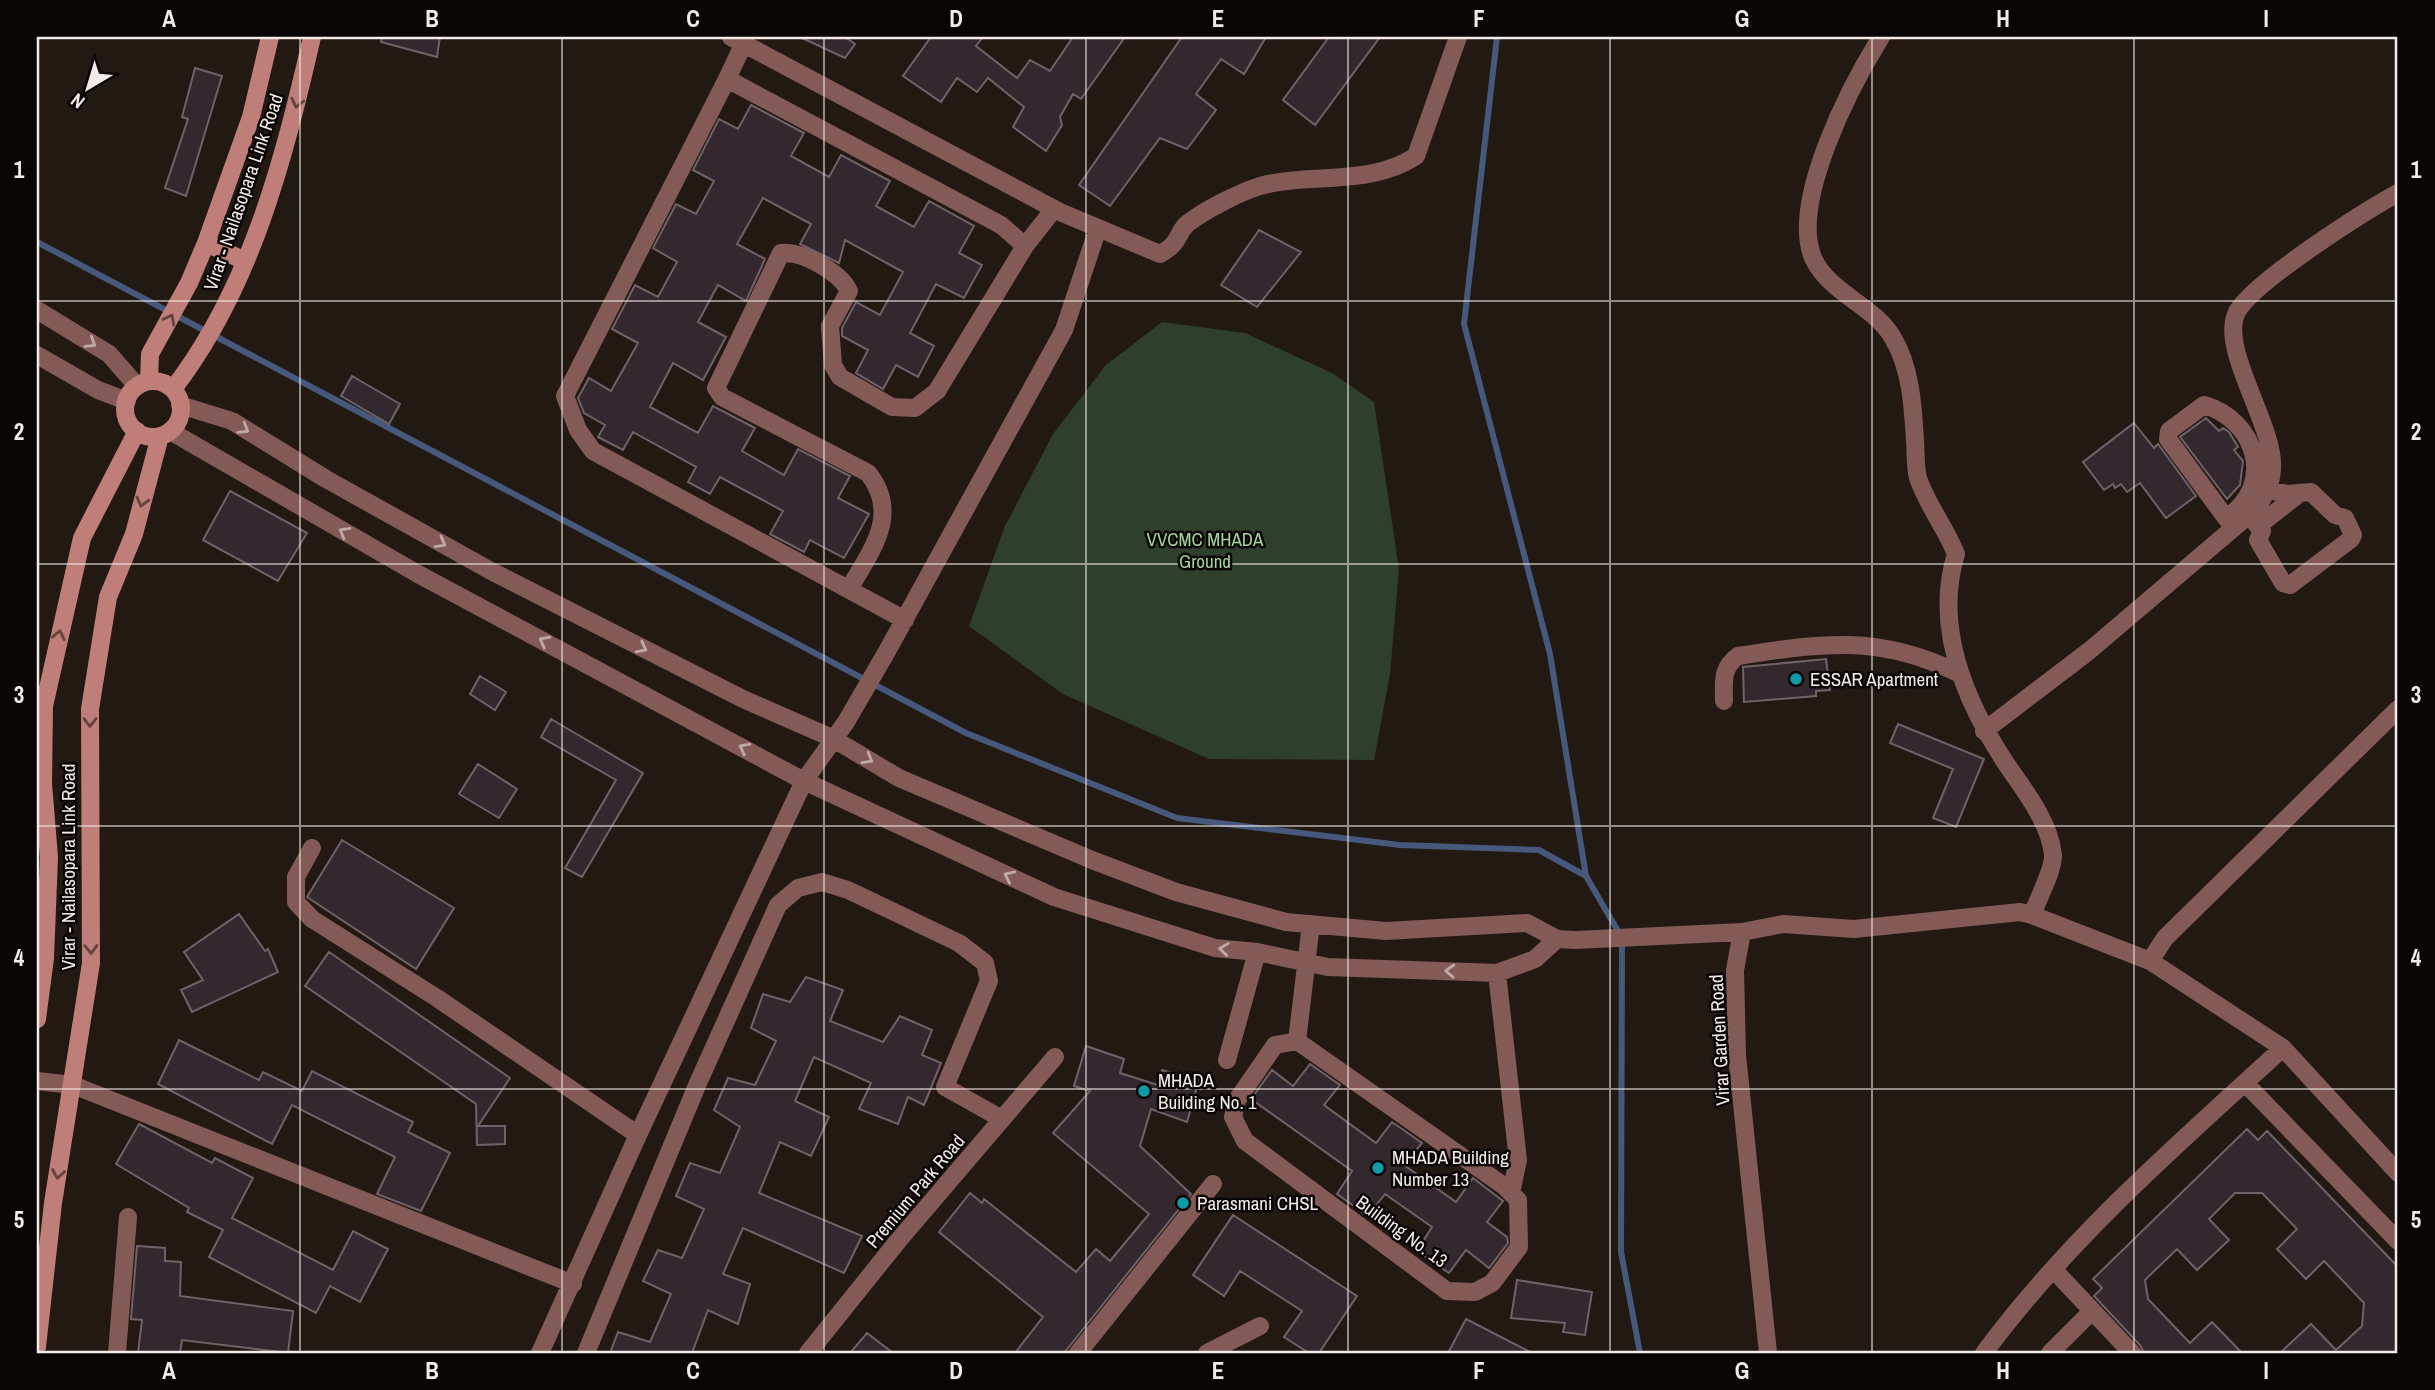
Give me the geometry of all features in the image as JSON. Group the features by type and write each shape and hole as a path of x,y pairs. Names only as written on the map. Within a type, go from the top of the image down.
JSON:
{"street":[{"name":"Virar - Nailasopara Link Road","path":"143,383 150,354 189,283 206,243 251,117 270,37"},
{"name":"Virar - Nailasopara Link Road","path":"176,397 191,365 229,301 245,261 291,127 312,37"},
{"path":"905,620 593,452 578,430 565,396 727,79 737,41 1054,209 1160,254 1175,246 1186,224 1259,186 1305,179 1339,180 1399,167 1416,156 1458,37"},
{"path":"1881,37 1859,73 1831,138 1810,199 1806,228 1815,261 1852,300 1879,318 1894,338 1908,378 1917,476 1947,530 1956,554 1951,572 1950,625 1958,673 1984,731 2047,831 2053,857 2032,915"},
{"path":"727,79 1001,225 1025,246"},
{"path":"2254,520 2268,490 2273,470 2270,446 2234,341 2236,314 2251,293 2369,209 2398,193"},
{"path":"849,589 883,525 879,486 868,473 722,397 716,388 781,253 794,252 844,280 849,291 830,326 833,365 839,377 892,407 915,408 937,391 1025,246 1054,209"},
{"path":"540,1353 638,1135 804,780 846,722 886,653 1064,330 1098,228"},
{"path":"206,243 245,261"},
{"path":"37,310 109,354 143,383 163,382 176,397 232,421 326,479 491,570 743,699 832,738 899,778 1092,860 1176,892 1286,922 1386,931 1527,923 1566,939 1742,932 1783,924 1854,929 2020,912 2150,961 2283,1048 2395,1162"},
{"path":"37,355 98,390 127,401"},
{"path":"143,383 127,401 128,421 137,431 165,433 418,574 804,780 1054,897 1215,948 1328,967 1497,973 1535,959 1566,939"},
{"path":"165,433 178,422 176,397"},
{"path":"1984,731 2089,652 2230,523 2247,500 2253,489 2254,454 2240,425 2204,405 2169,431 2168,439 2230,523"},
{"name":"Virar - Nailasopara Link Road","path":"37,1019 45,958 49,857 43,784 44,706 82,538 137,431"},
{"name":"Virar - Nailasopara Link Road","path":"37,1347 53,1203 74,1084 91,962 90,709 108,597 134,534 165,433"},
{"path":"2254,520 2262,531 2258,540 2283,583 2290,585 2353,535 2344,518 2335,515 2311,492 2268,490"},
{"path":"2230,523 2254,520 2300,493"},
{"path":"1724,701 1724,674 1729,663 1738,656 1832,642 1887,648 1929,659 1958,673"},
{"path":"2150,961 2165,938 2398,709"},
{"path":"312,848 296,877 296,902 312,919 437,998 638,1135"},
{"path":"586,1353 698,1083 778,905 798,888 822,882 848,890 959,943 985,964 989,981 945,1087 1002,1119"},
{"path":"1311,924 1297,1041 1511,1194 1518,1160 1497,973"},
{"name":"Virar Garden Road","path":"1742,932 1735,970 1737,1055 1768,1353"},
{"path":"1227,1060 1250,989 1257,953"},
{"name":"Building No. 13","path":"1297,1041 1275,1045 1237,1100 1233,1117 1245,1141 1447,1291 1475,1292 1492,1283 1519,1247 1518,1200 1511,1194"},
{"path":"1984,1353 2012,1315 2128,1189 2283,1048"},
{"name":"Premium Park Road","path":"808,1353 1055,1057"},
{"path":"37,1081 74,1084 572,1284"},
{"path":"2245,1083 2398,1241"},
{"path":"1078,1353 1213,1184"},
{"path":"117,1353 128,1217"},
{"path":"2054,1270 2132,1353"},
{"path":"2050,1353 2092,1311"},
{"path":"1207,1353 1260,1326"}],"green space":[{"name":"VVCMC MHADA Ground","path":"1162,322 1245,333 1332,373 1374,402 1399,569 1390,674 1374,760 1209,759 1063,694 969,626 1005,526 1053,434 1106,365"}],"building":[{"path":"382,37 440,37 437,57 381,42"},
{"path":"800,37 845,37 855,44 845,58"},
{"path":"931,37 983,37 976,46 1017,78 1030,60 1050,71 1073,37 1125,37 1081,99 1073,94 1060,117 1062,125 1046,151 1013,127 1024,107 988,78 977,92 957,78 941,102 903,76"},
{"path":"1182,37 1266,37 1244,74 1221,59 1196,94 1216,110 1187,149 1160,138 1110,206 1079,185"},
{"path":"1329,37 1380,37 1315,125 1283,100"},
{"path":"195,68 222,76 186,196 165,188 188,119 182,117"},
{"path":"751,105 804,133 791,156 829,177 841,155 890,181 876,206 914,227 929,201 974,226 959,253 982,265 964,298 936,284 910,333 934,346 918,377 896,365 883,389 856,373 868,350 842,336 842,328 856,302 880,315 903,272 845,240 839,263 800,244 811,224 763,198 737,244 765,259 746,301 718,285 698,322 726,337 703,380 673,363 650,407 698,433 713,406 755,428 742,451 784,475 798,449 850,476 838,498 869,514 844,558 810,540 804,552 770,534 783,511 720,477 710,494 688,482 696,467 633,432 623,450 598,437 605,425 584,413 578,398 589,378 611,391 638,343 612,329 635,285 658,297 677,262 653,248 676,204 696,214 714,181 693,170 719,119 738,129"},
{"path":"1259,230 1301,252 1257,307 1221,285"},
{"path":"352,376 400,404 389,424 341,396"},
{"path":"2206,418 2219,431 2223,428 2229,432 2238,447 2234,450 2243,461 2240,485 2227,499 2180,437"},
{"path":"2134,423 2154,448 2158,444 2196,496 2166,518 2140,483 2127,492 2121,484 2115,488 2113,484 2104,490 2083,462"},
{"path":"230,491 307,533 278,581 203,540"},
{"name":"ESSAR Apartment","path":"1826,659 1830,690 1816,691 1816,696 1744,702 1743,667"},
{"path":"480,676 506,692 495,710 470,694"},
{"path":"551,719 643,773 582,877 565,868 616,780 541,737"},
{"path":"1898,724 1984,759 1956,827 1933,818 1953,769 1890,743"},
{"path":"478,764 517,789 499,818 459,794"},
{"path":"342,840 454,908 416,969 307,897"},
{"path":"239,914 265,951 268,949 278,972 192,1012 181,990 203,980 184,952"},
{"path":"329,952 510,1078 478,1126 505,1126 505,1144 477,1145 476,1104 305,986"},
{"path":"806,977 843,990 830,1021 883,1042 900,1016 932,1030 922,1055 941,1063 924,1105 908,1097 898,1124 859,1109 871,1083 814,1057 795,1101 829,1117 811,1156 780,1142 759,1193 862,1236 844,1273 743,1228 723,1274 750,1284 738,1324 708,1310 692,1353 610,1353 618,1332 650,1342 671,1294 643,1281 658,1250 682,1258 704,1209 676,1196 690,1163 720,1173 740,1127 714,1110 728,1078 755,1085 776,1041 751,1028 763,994 790,1002"},
{"path":"179,1040 259,1080 263,1072 302,1091 312,1071 413,1122 408,1132 450,1153 421,1211 377,1194 395,1157 292,1105 272,1144 158,1084"},
{"path":"1086,1046 1124,1059 1120,1073 1158,1085 1162,1070 1199,1080 1187,1122 1151,1109 1140,1146 1191,1194 1064,1353 1015,1353 1043,1317 939,1232 970,1193 982,1203 984,1199 1076,1272 1096,1249 1110,1261 1149,1214 1053,1133 1090,1091 1074,1086"},
{"name":"MHADA Building Number 13","path":"1310,1064 1340,1085 1324,1105 1376,1143 1392,1122 1422,1143 1404,1165 1456,1202 1473,1178 1503,1201 1487,1222 1507,1237 1508,1243 1489,1268 1466,1250 1449,1273 1417,1251 1432,1227 1385,1194 1368,1216 1337,1194 1352,1171 1251,1099 1272,1070 1293,1086"},
{"path":"139,1124 212,1163 215,1158 253,1178 232,1218 333,1270 353,1231 388,1249 360,1302 330,1286 316,1313 209,1257 223,1230 187,1212 189,1208 116,1164"},
{"path":"2247,1129 2258,1140 2267,1131 2398,1267 2398,1353 2280,1353 2311,1324 2336,1350 2362,1326 2364,1303 2324,1261 2306,1279 2277,1249 2297,1229 2262,1193 2235,1193 2209,1219 2229,1240 2197,1270 2177,1249 2145,1280 2148,1299 2190,1343 2212,1322 2242,1353 2144,1353 2140,1345 2094,1296 2102,1288 2093,1279"},
{"path":"1233,1215 1357,1296 1319,1353 1309,1353 1284,1337 1302,1311 1240,1271 1224,1296 1193,1275"},
{"path":"137,1246 165,1248 165,1261 181,1262 180,1296 293,1311 288,1353 182,1340 180,1353 138,1353 142,1320 131,1319"},
{"path":"1517,1280 1592,1292 1585,1335 1563,1332 1565,1323 1511,1318"},
{"path":"1466,1319 1532,1353 1448,1353"},
{"path":"867,1333 893,1353 850,1353"}],"waterway":[{"path":"1497,37 1464,324 1550,654 1586,876"},
{"path":"37,242 966,733 1177,818 1400,845 1539,850 1586,876 1622,938 1621,1252 1640,1353"}],"place":[{"name":"ESSAR Apartment","path":"1796,679"},
{"name":"MHADA Building No. 1","path":"1144,1091"},
{"name":"MHADA Building Number 13","path":"1378,1168"},
{"name":"Parasmani CHSL","path":"1183,1203"}]}
